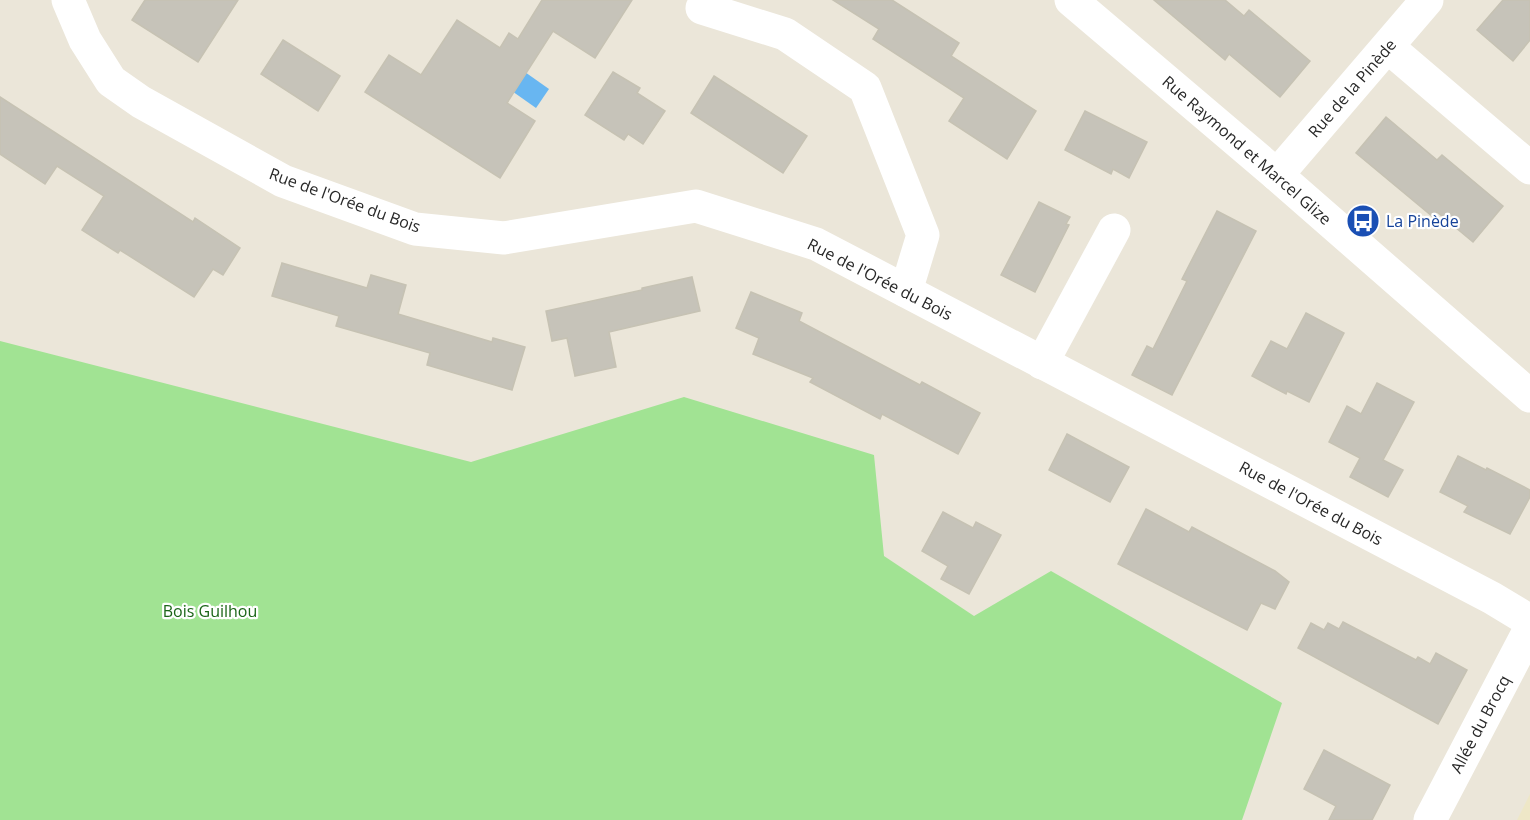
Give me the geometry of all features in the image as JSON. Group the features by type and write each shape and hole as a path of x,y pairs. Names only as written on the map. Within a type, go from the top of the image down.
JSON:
{"street":[{"name":"Rue de l'Orée du Bois","path":"68,0 84,40 111,81 141,102 283,181 415,229 504,238 696,206 816,244 1492,598 1530,621"},
{"name":"Rue Raymond et Marcel Glize","path":"1071,0 1277,175 1530,396"},
{"name":"Rue de la Pinède","path":"1277,175 1427,0"},
{"path":"702,8 785,34 865,88 923,236 906,291"},
{"path":"1388,47 1530,168"},
{"path":"1042,363 1114,230"},
{"name":"Allée du Brocq","path":"1430,820 1530,629"}],"shaded area":[{"path":"1530,794 1530,820 1517,820"}],"green space":[{"name":"Bois Guilhou","path":"0,341 471,462 684,397 874,455 884,556 974,616 1051,571 1282,703 1242,820 0,820"}],"water":[{"path":"515,65 549,89 536,108 502,84"}],"building":[{"path":"145,0 238,0 198,62 132,20"},
{"path":"542,0 632,0 595,58 553,31 507,103 535,121 500,178 365,92 389,55 421,75 457,20 500,48 509,33 518,39"},
{"path":"833,0 892,0 959,43 951,56 1036,111 1007,159 949,121 964,98 873,39 879,29"},
{"path":"1154,0 1225,0 1244,16 1249,10 1310,61 1280,97 1229,54 1225,60"},
{"path":"1503,0 1530,0 1530,40 1513,61 1477,30"},
{"path":"283,40 340,76 318,111 261,74"},
{"path":"613,72 640,88 637,93 665,111 643,144 628,134 624,140 585,115"},
{"path":"714,76 807,136 783,173 691,113"},
{"path":"0,97 193,222 195,218 240,248 223,275 213,269 194,297 120,250 118,253 82,230 104,196 57,166 45,184 0,154"},
{"path":"1085,111 1147,142 1129,178 1113,169 1111,174 1065,150"},
{"path":"1386,117 1437,160 1442,155 1503,206 1473,242 1437,212 1433,217 1356,153"},
{"path":"1039,202 1070,217 1066,224 1069,225 1035,292 1001,275"},
{"path":"1217,211 1256,231 1172,395 1132,375 1147,346 1153,349 1187,281 1182,279"},
{"path":"282,263 367,288 371,275 406,285 398,314 492,342 493,338 525,347 512,390 427,365 430,353 336,326 339,316 272,296"},
{"path":"692,277 700,311 609,332 616,367 575,376 567,338 552,341 546,311"},
{"path":"751,292 802,313 799,321 920,385 922,382 980,413 958,454 882,414 880,419 810,382 813,378 753,354 759,338 736,328"},
{"path":"1306,313 1344,333 1309,402 1287,391 1286,394 1252,376 1271,341 1287,349"},
{"path":"1377,383 1414,402 1383,460 1403,470 1388,497 1350,477 1360,458 1329,442 1347,406 1361,414"},
{"path":"1067,434 1129,467 1110,502 1049,470"},
{"path":"1458,456 1530,490 1530,497 1510,534 1464,512 1468,506 1440,492"},
{"path":"1146,509 1189,532 1192,527 1275,571 1289,582 1275,609 1261,603 1247,630 1118,564"},
{"path":"943,512 973,528 976,522 1001,535 969,594 941,579 948,566 922,551"},
{"path":"1343,622 1416,660 1418,657 1430,664 1436,653 1467,670 1438,724 1298,648 1311,623 1324,630 1328,623 1339,629"},
{"path":"1324,750 1390,785 1372,820 1329,820 1336,806 1304,789"}],"place":[{"name":"La Pinède","path":"1363,221"}]}
